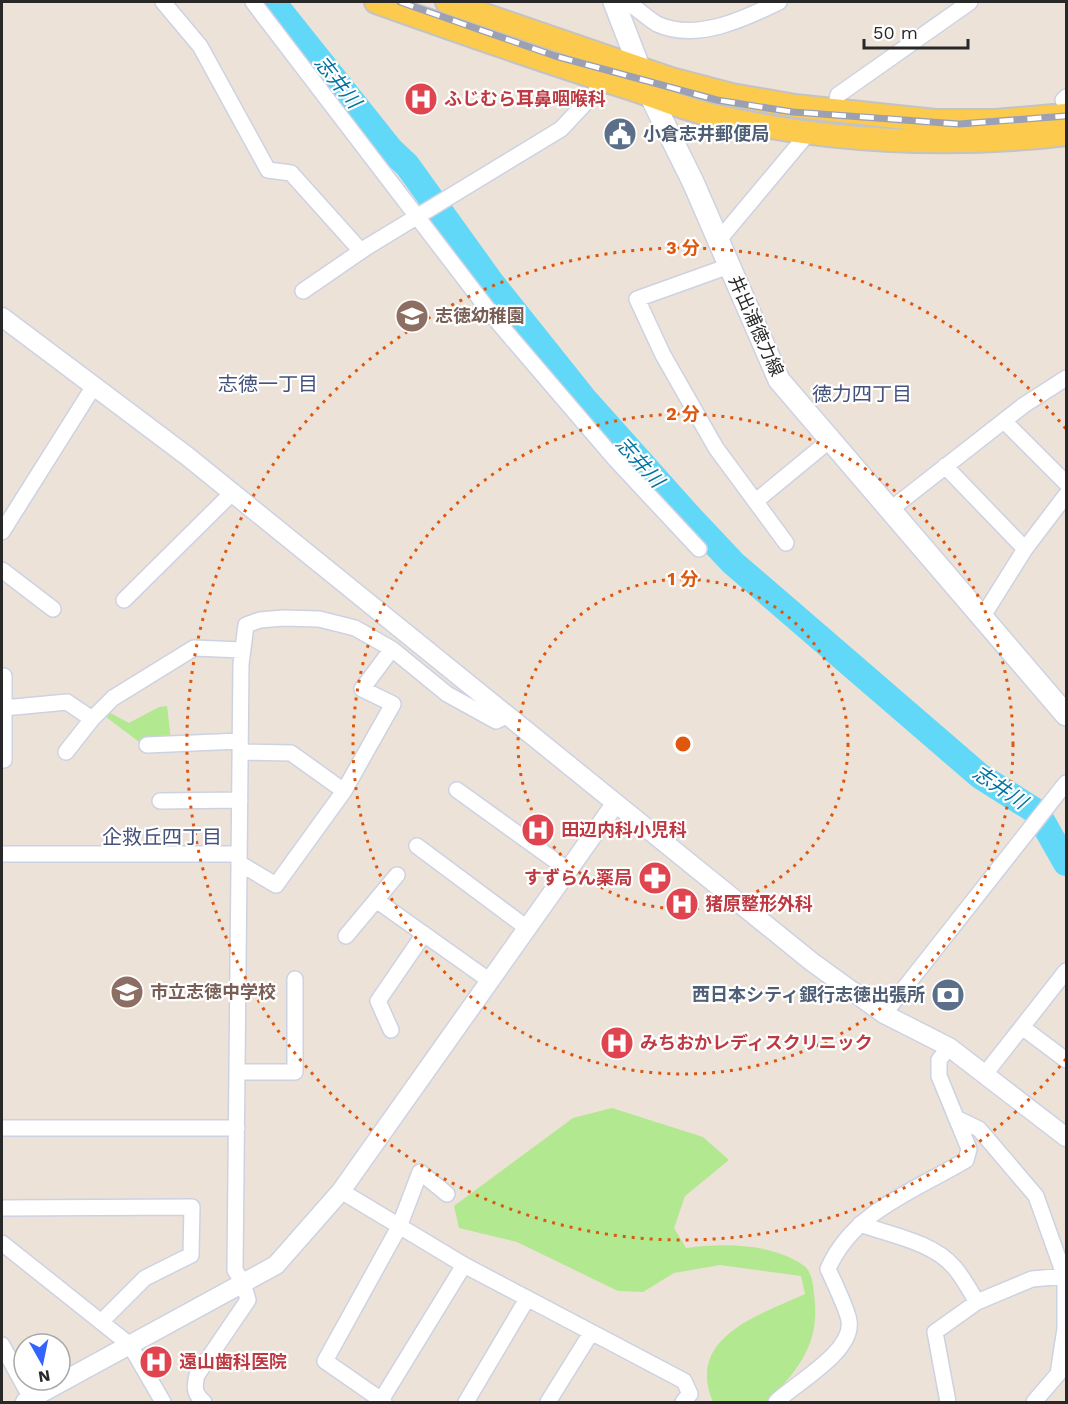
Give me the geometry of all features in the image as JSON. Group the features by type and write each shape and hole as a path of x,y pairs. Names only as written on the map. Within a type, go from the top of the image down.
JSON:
{"main road":[{"path":"376,2 530,57 714,116 810,131 903,140 983,142 1066,134"},
{"path":"447,2 534,30 640,69 732,95 834,111 935,121 996,121 1065,104"},
{"name":"井出浦徳力線","path":"614,2 651,95 672,134 779,380 1066,714"}],"street":[{"path":"163,2 200,46 268,170 291,173 361,251"},
{"path":"253,2 504,329 614,458 699,549"},
{"path":"627,2 658,24 689,30 725,25 779,2"},
{"path":"834,111 838,95 970,2"},
{"path":"303,291 416,216 561,129 606,81"},
{"path":"718,241 810,131"},
{"path":"729,266 637,299 663,355 716,448 786,543"},
{"path":"2,317 233,492 506,716 812,962 884,1014 949,1047 1066,1137"},
{"path":"891,508 1004,420 1066,378"},
{"path":"2,532 94,386"},
{"path":"1004,420 1066,483"},
{"path":"756,501 831,440"},
{"path":"945,466 1025,549"},
{"path":"124,600 233,492"},
{"path":"983,616 1025,549 1066,495"},
{"path":"2,570 53,609"},
{"path":"204,1402 197,1397 194,1387 197,1376 248,1300 243,1283 235,1270 240,747 242,650 246,625 260,620 283,618 319,619 354,628 392,649 447,694 496,721 506,716"},
{"path":"66,753 92,719 113,698 194,648 242,650"},
{"path":"2,854 239,858 276,885 344,791 393,704 362,689 392,649"},
{"path":"2,676 4,676 4,760 2,760"},
{"path":"4,708 67,702 92,719"},
{"path":"147,745 240,747 291,753 344,791"},
{"path":"884,1014 1066,783"},
{"path":"458,790 568,870"},
{"path":"160,801 240,800"},
{"path":"2,1344 30,1401 276,1265 341,1191 615,804"},
{"path":"417,846 527,928"},
{"path":"346,936 397,875"},
{"path":"376,900 490,981"},
{"path":"391,1030 378,1000 424,934"},
{"path":"985,1074 1066,971"},
{"path":"237,1072 295,1072 295,979"},
{"path":"1022,1027 1066,1060"},
{"path":"776,1402 824,1366 847,1334 849,1321 828,1269 834,1255 874,1211 966,1160 969,1149 939,1076 939,1060 949,1047"},
{"path":"956,1118 979,1129 1036,1196 1066,1276 1065,1329 1058,1374 1034,1402"},
{"path":"2,1128 237,1128"},
{"path":"447,1194 420,1172 399,1227 325,1361 381,1402 464,1266"},
{"path":"341,1191 464,1266 684,1381 690,1394 683,1402"},
{"path":"2,1208 192,1207 191,1255 145,1278 101,1322"},
{"path":"860,1224 944,1257 954,1267 978,1302"},
{"path":"2,1243 130,1345 163,1402"},
{"path":"948,1402 935,1332 978,1302 1032,1279 1066,1276"},
{"path":"466,1402 527,1299"},
{"path":"548,1402 591,1333"}],"green space":[{"path":"167,706 171,740 142,744 102,714 105,710 129,723 159,707"},
{"path":"612,1108 703,1137 729,1160 685,1196 674,1228 686,1248 731,1245 762,1249 790,1258 803,1265 810,1274 815,1311 811,1341 798,1366 767,1402 713,1402 707,1380 709,1361 718,1345 749,1320 805,1294 801,1276 720,1265 674,1273 643,1292 618,1291 517,1242 459,1228 454,1206 573,1118"}],"waterway":[{"name":"志井川","path":"273,2 391,150 407,165 491,282 586,401 687,514 733,563 980,776 1037,812 1066,863"}],"railway":[{"path":"400,2 555,56 717,100 793,112 959,124 1066,116"}],"place":[{"name":"ふじむら耳鼻咽喉科","path":"421,99"},
{"name":"小倉志井郵便局","path":"620,134"},
{"name":"志徳幼稚園","path":"412,316"},
{"name":"田辺内科小児科","path":"538,830"},
{"name":"すずらん薬局","path":"655,878"},
{"name":"猪原整形外科","path":"682,904"},
{"name":"市立志徳中学校","path":"127,992"},
{"name":"西日本シティ銀行志徳出張所","path":"948,995"},
{"name":"みちおかレディスクリニック","path":"617,1043"},
{"name":"遠山歯科医院","path":"156,1362"}],"district":[{"name":"志徳一丁目","path":"268,384"},
{"name":"徳力四丁目","path":"862,394"},
{"name":"企救丘四丁目","path":"162,837"}]}
